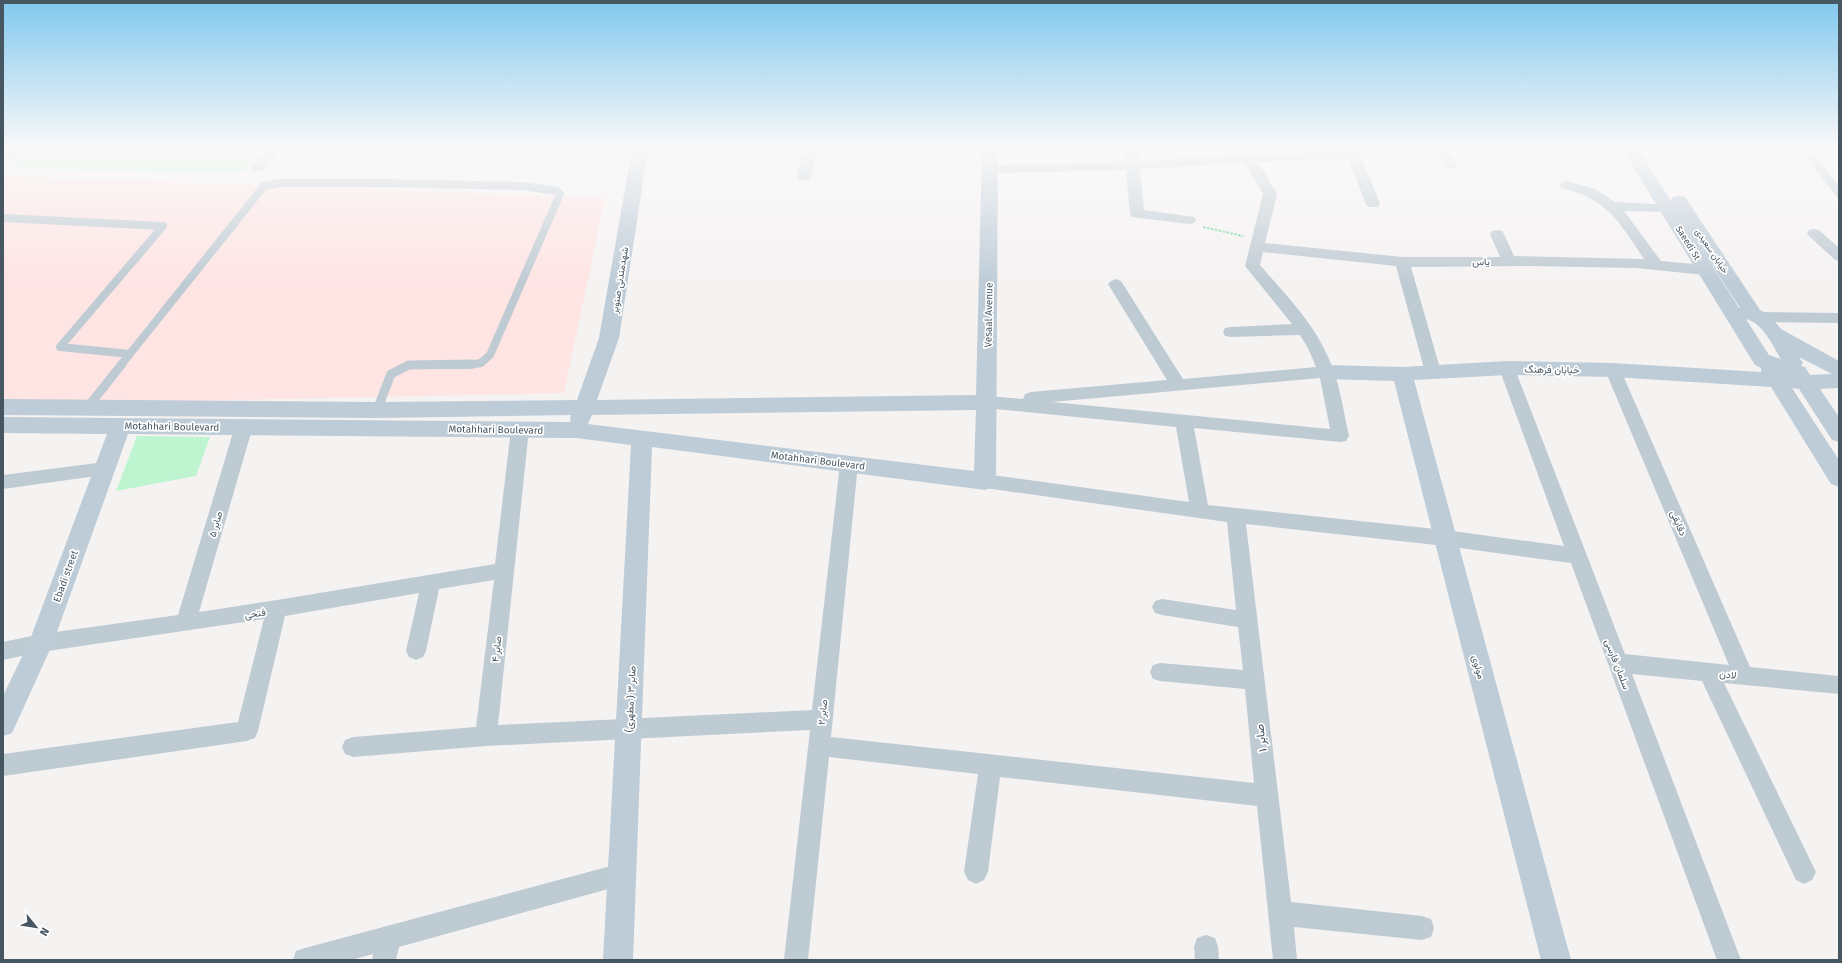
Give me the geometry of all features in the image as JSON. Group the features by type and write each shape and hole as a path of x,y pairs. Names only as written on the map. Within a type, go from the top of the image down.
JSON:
{"street":[{"name":"شهدمندنی صنوبر","path":"576,430 609,338 633,194"},
{"name":"Vesaal Avenue","path":"985,481 990,194"},
{"path":"1134,194 1136,214 1189,220"},
{"path":"986,402 1340,436 1326,372 1316,348 1290,309 1252,266 1270,194"},
{"path":"1369,194 1373,204"},
{"path":"1594,194 1614,206 1656,265"},
{"name":"Saeedi St","path":"1658,194 1705,270 1756,319 1793,363"},
{"name":"خیابان سعیدی","path":"1666,194 1756,319"},
{"path":"1614,206 1666,208"},
{"path":"1814,232 1839,256"},
{"path":"1497,234 1509,261"},
{"name":"یاس","path":"1258,243 1402,262 1509,261 1656,265 1705,270"},
{"path":"1402,262 1433,372"},
{"path":"1116,284 1178,385"},
{"path":"1756,319 1839,318"},
{"path":"1756,319 1815,358 1839,369"},
{"name":"Saeedi St","path":"1756,319 1762,360 1778,379 1839,478"},
{"path":"1231,332 1303,329"},
{"path":"1762,360 1774,366 1788,367 1793,363 1839,434"},
{"name":"خیابان فرهنگ","path":"1326,372 1402,374 1507,368 1613,370 1778,379 1804,382 1839,381"},
{"name":"سلمان فارسی","path":"1507,368 1729,960"},
{"name":"دقایقی","path":"1613,370 1744,676"},
{"path":"986,402 1326,372"},
{"name":"مولوی","path":"1402,374 1556,960"},
{"path":"1827,415 1831,405 1839,394"},
{"name":"Motahhari Boulevard","path":"3,407 377,410 986,402"},
{"path":"74,425 86,408"},
{"path":"1184,421 1200,511"},
{"name":"Motahhari Boulevard","path":"3,425 576,430 985,481"},
{"name":"Ebadi street","path":"3,724 41,643 121,425"},
{"name":"صابر ۵","path":"186,622 244,426"},
{"name":"صابر ۴","path":"486,736 520,429"},
{"name":"صابر ۳ ( مطهری)","path":"618,960 642,438"},
{"name":"صابر ۲","path":"796,960 848,464"},
{"path":"3,482 105,469"},
{"path":"985,481 1236,516 1445,538 1578,556"},
{"name":"صابر ۱","path":"1236,516 1285,960"},
{"name":"فتحی","path":"3,651 41,643 277,609 505,570"},
{"path":"416,651 431,582"},
{"path":"1162,607 1248,620"},
{"path":"3,765 247,731 277,609"},
{"name":"لادن","path":"1618,663 1839,685"},
{"path":"1160,672 1254,680"},
{"path":"1708,672 1804,872"},
{"path":"354,747 486,736 822,719"},
{"path":"819,746 1268,796"},
{"path":"976,872 990,765"},
{"path":"305,960 387,949 622,875"},
{"path":"1280,913 1422,928"}],"lane":[{"path":"86,408 191,278 256,194"},
{"path":"377,410 391,374 399,369 409,365 481,363 490,355 560,194"},
{"path":"3,218 163,226 60,347 130,354"}],"path":[{"path":"1189,220 1203,228 1258,243"}],"shaded area":[{"path":"3,194 494,194 605,198 564,393 92,403 3,403"}],"green space":[{"path":"137,436 210,437 196,476 116,491"}]}
